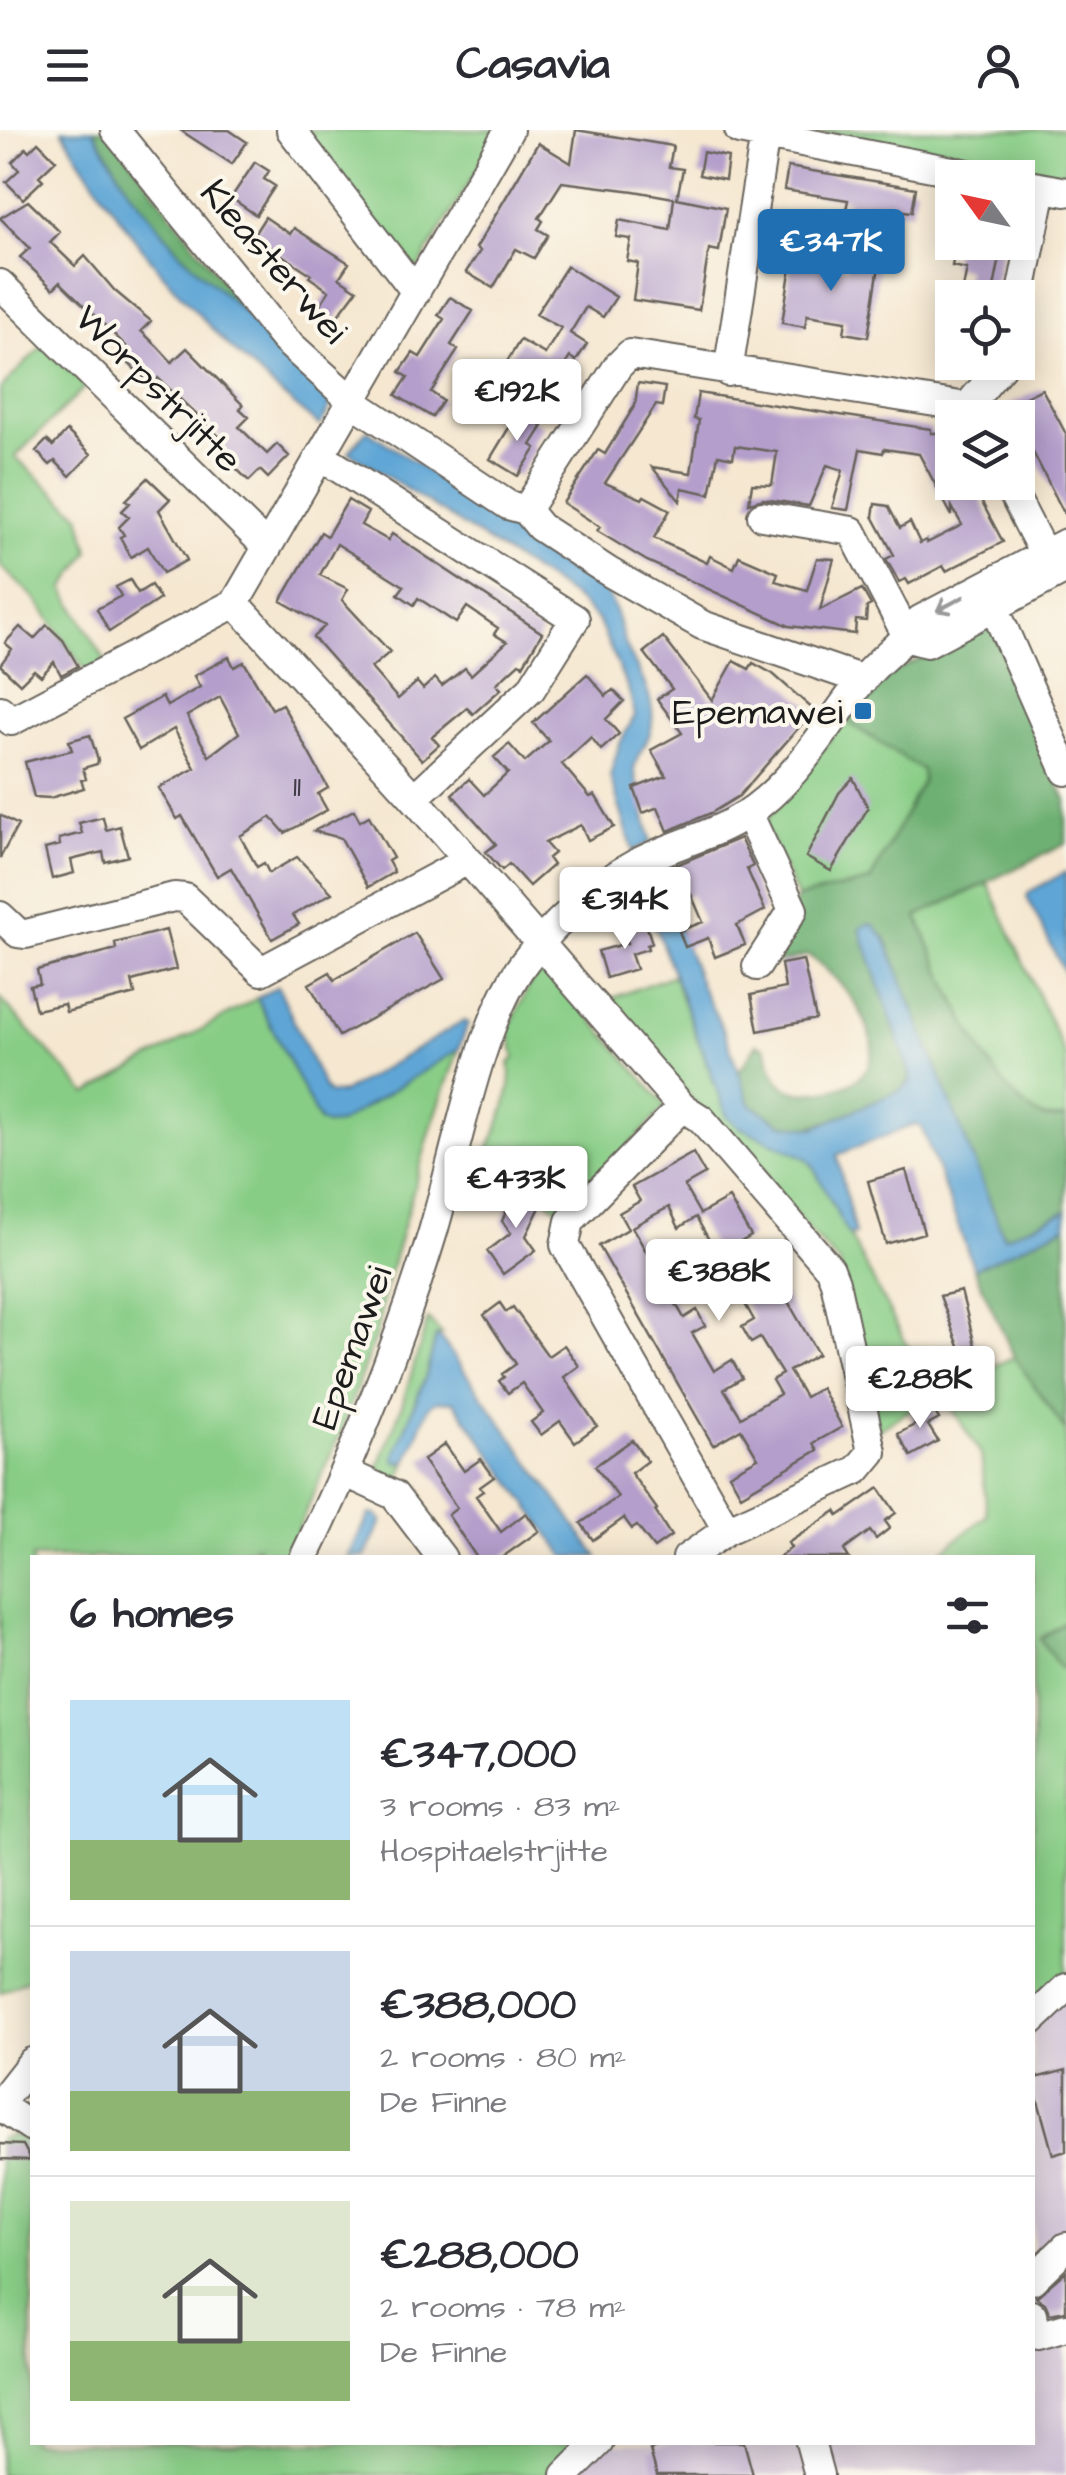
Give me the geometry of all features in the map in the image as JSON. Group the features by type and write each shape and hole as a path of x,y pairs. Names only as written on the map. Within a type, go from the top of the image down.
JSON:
{"street":[{"name":"Kleasterwei","path":"115,130 284,339 353,402 508,505 526,510 540,527 609,572 702,626 863,680"},
{"path":"292,130 416,292"},
{"path":"4,724 235,603 510,130"},
{"path":"728,372 752,132 935,168"},
{"path":"1024,280 1042,188"},
{"name":"Worpstrjitte","path":"0,284 266,546"},
{"path":"526,510 618,366 630,354 935,406"},
{"path":"320,456 574,619 531,689 414,798"},
{"path":"762,516 852,531 908,638 927,643 994,607 1059,556 1020,500"},
{"name":"Epemawei","path":"305,1555 344,1472 416,1283 485,1046 510,985 538,945 593,894 635,864 700,838 748,813 778,789 863,680 908,638 920,620 1059,556"},
{"path":"235,603 414,798 682,1107 701,1119 830,1270 836,1282 872,1452 857,1470 727,1530 691,1555"},
{"path":"994,607 1066,771"},
{"path":"748,813 793,910 758,966"},
{"path":"0,916 18,933 26,934 174,897 186,898 261,971 466,862"},
{"path":"682,1107 570,1221 564,1244 727,1530"},
{"path":"344,1472 394,1495 440,1555"},
{"path":"1035,2017 1066,1988"},
{"path":"30,2065 0,2105 30,2126"},
{"path":"1035,2277 1066,2248"},
{"path":"1035,2326 1038,2336 1066,2328"},
{"path":"566,2475 596,2445"},
{"path":"811,2445 819,2475"}],"shaded area":[{"path":"1066,1953 1066,2475 534,2475 565,2445 1035,2445 1035,1985"}],"green space":[{"path":"93,130 108,130 259,329 179,252 130,191"},
{"path":"302,130 501,130 414,275"},
{"path":"1066,130 1066,175 1035,170 1035,160 979,160 817,132"},
{"path":"43,345 86,386 15,457 80,515 89,551 64,589 107,664 88,674 35,598 0,566 0,389"},
{"path":"991,625 1066,801 1066,844 917,916 968,1028 1003,1083 1023,1104 1043,1117 1066,1118 1066,1211 1004,1238 885,938 910,1074 909,1082 901,1090 842,1118 802,1129 782,1124 750,1104 738,1073 757,1044 765,1047 778,1079 795,1091 824,1091 852,1082 867,1068 872,1050 868,1029 858,1008 826,969 808,955 759,967 797,898 870,881 923,780 922,770 845,720 873,687 897,670"},
{"path":"845,720 922,770 923,780 870,881 797,898 764,824"},
{"path":"988,883 1066,1057 1066,1118 1043,1117 1022,1104 1003,1083 968,1028 917,916"},
{"path":"542,970 556,986 560,982 666,1106 564,1215 525,1186 478,1171 510,1088 509,1064 515,1058 509,1028 536,972"},
{"path":"673,975 727,1116 806,1158 813,1166 907,1345 940,1390 1014,1357 1066,1431 1066,1621 1040,1639 1060,1668 1066,1667 1066,1971 1035,2002 1035,1555 937,1555 987,1515 981,1454 941,1391 877,1430 840,1265 604,1001"},
{"path":"0,998 87,1094 257,998 319,1121 326,1125 338,1124 459,1049 432,1125 384,1293 377,1331 343,1427 287,1555 254,1555 258,1545 238,1555 30,1555 30,1978 0,1993"},
{"path":"1066,1226 1066,1431 1014,1357 974,1269"},
{"path":"428,1319 442,1334 436,1337 402,1464 407,1462 398,1481 376,1473"},
{"path":"1066,1621 1066,1667 1060,1668 1040,1639"},
{"path":"13,2135 30,2138 30,2445 579,2445 548,2475 0,2475 0,2139"}],"water":[{"path":"62,130 93,130 130,191 179,252 335,397 320,426 243,360 177,290 117,215"},
{"path":"367,430 605,591 651,703 651,731 634,769 651,842 633,851 610,776 619,745 635,715 598,620 572,596 349,452"},
{"path":"1066,872 1066,976 1027,897 1029,892"},
{"path":"648,874 658,875 702,988 725,1033 750,1104 782,1124 814,1128 901,1090 910,1082 860,929 874,925 885,938 1004,1237 1066,1211 1066,1226 974,1269 922,1128 916,1124 837,1155 855,1234 848,1235 806,1158 739,1127 727,1116 638,880"},
{"path":"278,986 330,1094 342,1093 464,1021 468,1023 459,1049 338,1124 326,1125 319,1121 257,998"},
{"path":"436,1336 440,1337 597,1555 564,1555 454,1402 437,1401 429,1406 407,1462 396,1462 394,1457 426,1375"},
{"path":"370,1514 377,1515 382,1521 366,1555 349,1555"}],"building":[{"path":"180,130 229,130 247,142 232,164"},
{"path":"576,130 673,146 669,167 683,169 677,198 726,208 719,251 709,249 699,310 633,300 638,263 627,261 631,239 616,237 619,220 670,230 674,198 634,191 562,182 539,218 543,221 538,229 548,235 534,258 516,249 493,288 466,272 538,143 571,163"},
{"path":"38,142 56,160 23,199 6,182 19,170 12,162"},
{"path":"703,152 728,157 725,180 699,175"},
{"path":"255,162 269,171 264,179 275,186 256,215 231,198"},
{"path":"788,167 916,188 912,212 890,209 889,217 846,210 848,200 784,190"},
{"path":"28,201 60,232 50,242 75,266 85,256 115,291 151,321 141,331 172,362 187,348 243,405 240,409 249,417 239,427 267,454 277,444 289,456 268,478 260,470 249,481 216,449 224,441 158,378 151,385 118,353 126,346 60,282 53,289 20,257 30,248 0,218"},
{"path":"265,217 290,234 294,228 349,263 339,278 357,290 330,326 313,315 329,291 309,277 311,274 253,236"},
{"path":"793,253 818,257 817,263 847,268 848,262 879,266 868,337 844,333 846,321 807,315 805,327 782,323"},
{"path":"953,260 999,260 996,280 965,280 967,269 952,266"},
{"path":"567,266 616,297 603,317 586,307 570,333 587,344 576,361 570,357 549,391 526,377 512,399 492,387 520,340 545,354 561,328 536,314"},
{"path":"450,297 473,311 451,345 458,350 431,392 443,401 432,417 396,395 408,377 400,372 413,353 420,357 444,319 438,315"},
{"path":"638,383 665,387 662,406 656,405 605,483 670,510 654,538 707,563 710,556 734,568 739,556 778,573 775,581 807,590 817,558 834,559 820,610 862,589 871,605 867,607 866,621 856,620 855,634 789,626 647,561 597,531 600,527 563,503 598,450 605,454 635,405"},
{"path":"1042,389 1066,434 1066,517 1035,456 1035,400 1019,400"},
{"path":"698,393 931,429 935,433 935,484 919,454 860,449 848,510 832,508 843,470 827,465 809,506 764,499 749,503 752,484 772,485 777,452 735,446 733,458 718,455 710,494 682,488 680,501 652,467 691,473 699,420 694,419"},
{"path":"519,411 543,426 531,445 536,448 518,476 490,459"},
{"path":"67,431 91,454 70,476 55,461 50,465 36,451 47,440 53,446"},
{"path":"148,478 170,499 159,510 187,560 163,573 148,547 131,557 120,537 124,535 119,527 129,517 122,511 130,503 126,500"},
{"path":"348,500 368,512 361,525 388,540 392,534 542,633 523,665 519,663 496,684 501,689 473,714 467,708 432,737 439,745 422,760 313,637 325,626 281,601 321,532 327,536","holes":["337,544 404,586 398,594 414,605 418,598 456,623 467,607 498,628 494,634 507,642 471,675 465,668 442,686 435,678 423,689 417,682 398,699 371,668 390,652 342,600 348,589 320,575"]},
{"path":"943,500 981,500 1003,542 946,571 943,566 909,584 906,579 899,582 886,559 894,555 873,516 875,504 888,506 900,528 910,522 920,543 962,525 952,507 952,516"},
{"path":"130,580 138,593 151,585 160,599 109,632 97,609 121,596 116,587"},
{"path":"47,625 63,640 78,666 61,675 54,662 41,676 34,670 20,684 0,665 12,649 5,643 20,627 34,639"},
{"path":"663,637 712,700 734,661 749,669 753,663 773,674 814,710 739,796 668,831 658,807 643,813 634,788 666,776 651,750 682,733 657,699 672,689 644,652"},
{"path":"229,657 234,667 244,662 272,709 282,704 328,788 318,794 327,810 285,833 271,817 240,836 257,867 264,863 269,873 297,857 332,893 293,915 299,924 272,939 231,868 217,876 182,816 177,819 159,788 195,768 174,729 139,750 122,719 162,697 167,706 200,687 194,676","holes":["220,697 239,733 209,756 187,716"]},
{"path":"587,674 606,696 613,690 624,701 606,719 619,734 601,750 591,737 562,764 590,797 595,795 614,827 588,840 581,825 545,843 554,853 548,858 553,865 529,886 509,864 502,870 486,852 496,844 452,794 469,779 484,795 508,773 494,757 509,744 525,762 549,741 533,723"},
{"path":"90,735 98,760 97,764 83,768 84,788 50,798 34,797 25,762 72,750 69,741"},
{"path":"853,778 868,808 831,871 806,857 839,793"},
{"path":"354,810 360,821 369,816 393,858 388,861 394,872 368,887 341,838 314,831"},
{"path":"0,815 18,825 0,858"},
{"path":"103,817 106,830 120,826 128,856 105,862 103,852 71,860 74,873 52,879 45,849 60,845 59,839 82,833 79,823"},
{"path":"740,838 753,866 747,869 765,910 737,925 745,945 715,957 708,938 685,947 679,931 703,922 691,894 670,901 660,872"},
{"path":"646,924 652,943 647,945 648,949 631,954 636,969 606,978 598,951 627,943 624,931"},
{"path":"166,930 176,969 132,981 135,994 66,1012 64,1004 36,1010 30,986 40,984 37,970 116,949 115,943"},
{"path":"415,933 444,979 339,1036 309,984 330,972 334,980"},
{"path":"803,960 816,1019 758,1031 751,995 785,988 781,964"},
{"path":"693,1153 705,1174 684,1186 700,1214 729,1198 751,1236 722,1253 737,1280 766,1263 818,1354 789,1371 805,1397 821,1388 842,1427 814,1443 818,1450 741,1495 729,1474 758,1458 741,1429 713,1445 599,1246 628,1229 619,1213 640,1201 632,1187","holes":["669,1207 679,1228 696,1217 717,1254 705,1261 721,1290 733,1283 754,1320 742,1327 751,1343 760,1338 782,1374 772,1380 780,1394 741,1417 724,1389 742,1378 732,1360 714,1371 692,1333 705,1326 697,1310 684,1318 662,1280 680,1270 671,1255 654,1265 632,1227"]},
{"path":"906,1170 924,1233 886,1244 868,1181"},
{"path":"517,1187 543,1201 526,1236 536,1250 503,1274 487,1251 511,1233 502,1221"},
{"path":"961,1291 975,1345 960,1349 940,1296"},
{"path":"500,1303 506,1312 513,1307 548,1356 564,1345 579,1366 564,1377 597,1426 575,1442 560,1421 541,1435 531,1422 543,1413 522,1383 508,1393 499,1381 516,1364 484,1315"},
{"path":"930,1404 939,1419 928,1425 938,1441 911,1456 898,1434 916,1424 911,1415"},
{"path":"632,1440 647,1461 631,1473 671,1536 654,1548 637,1526 632,1529 624,1518 593,1540 581,1523 618,1497 595,1466"},
{"path":"445,1444 464,1471 481,1459 494,1477 480,1487 483,1491 476,1496 501,1532 526,1513 539,1531 505,1555 475,1555 448,1515 457,1508 423,1460"},
{"path":"879,1488 896,1513 885,1521 890,1528 876,1539 870,1531 844,1550 847,1555 782,1555 791,1548 788,1543 836,1511 839,1516"},
{"path":"1066,2070 1066,2151 1053,2155 1035,2078"},
{"path":"0,2144 23,2145 30,2160 0,2159"},
{"path":"1066,2271 1066,2311 1050,2314 1045,2303 1036,2297"},
{"path":"668,2445 745,2445 753,2475 657,2475 650,2450"}],"place":[{"name":"Epemawei","path":"863,711"}]}
